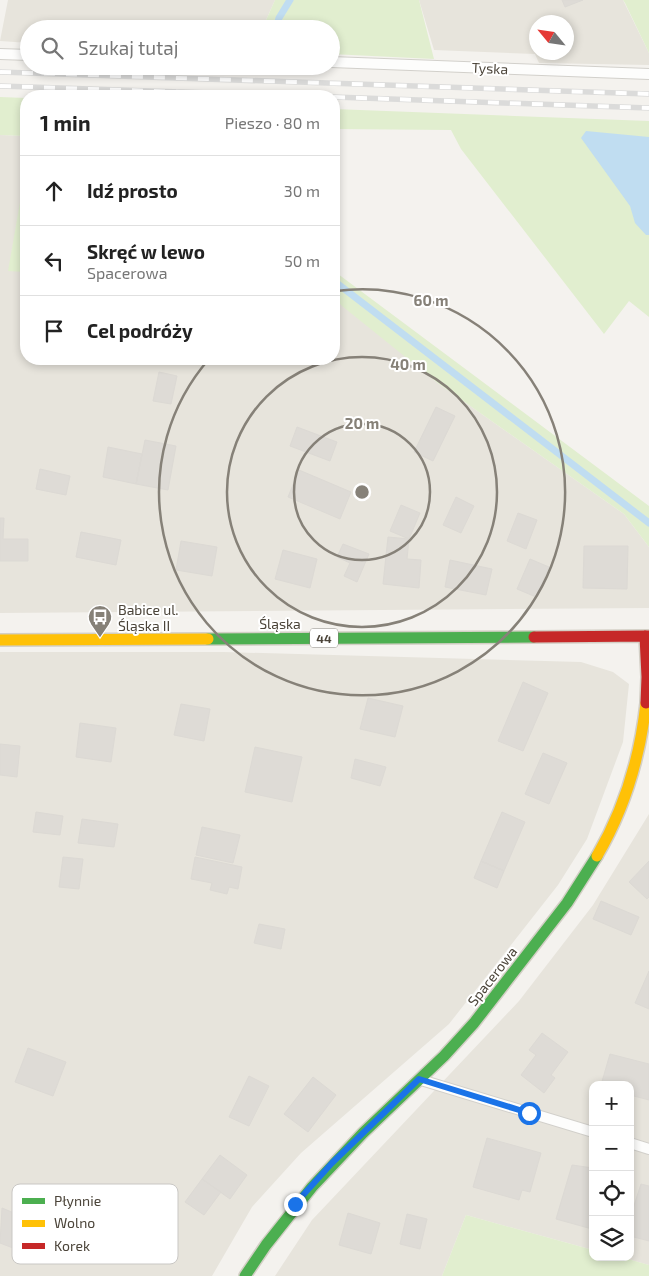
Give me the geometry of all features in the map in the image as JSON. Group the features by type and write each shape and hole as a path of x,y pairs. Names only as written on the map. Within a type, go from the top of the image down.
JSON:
{"street":[{"name":"Śląska","path":"0,640 647,636"},
{"name":"Spacerowa","path":"245,1276 270,1237 306,1192 332,1163 457,1042 577,892 606,844 621,812 638,754 647,691 647,636"}],"lane":[{"path":"0,54 20,55"},
{"name":"Tyska","path":"340,62 649,74"},
{"path":"419,1079 589,1131"},
{"path":"634,1144 649,1149"}],"shaded area":[{"path":"8,0 275,0 266,20 20,20 20,42 0,41"},
{"path":"419,0 623,0 649,53 649,65 539,63 538,60 574,60 574,15 529,15 529,54 434,50"},
{"path":"0,135 20,136 20,365 340,365 340,302 439,384 624,514 649,547 649,608 0,613"},
{"path":"0,652 224,652 581,662 613,672 629,684 623,742 587,839 558,885 449,1024 301,1153 252,1207 212,1276 0,1276"},
{"path":"649,814 649,1265 634,1261 634,1081 589,1081 589,1249 466,1215 442,1276 275,1276 312,1220 519,1001 593,905"}],"green space":[{"path":"275,0 419,0 434,59 340,54 340,20 266,20"},
{"path":"623,0 649,0 649,53 625,3"},
{"path":"0,97 20,98 20,136 0,135"},
{"path":"340,109 649,121 649,317 629,301 604,334 461,149 451,130 340,129"},
{"path":"20,202 20,272 8,271"},
{"path":"340,275 649,506 649,547 624,514 439,384 340,304"},
{"path":"466,1215 589,1249 589,1261 634,1261 649,1265 649,1276 442,1276"}],"water":[{"path":"586,131 649,137 649,235 646,235 635,223 630,206 581,138"}],"building":[{"path":"562,0 583,0 565,7"},
{"path":"159,372 177,376 171,404 153,401"},
{"path":"436,407 455,416 433,461 414,452"},
{"path":"297,427 337,442 330,461 290,446"},
{"path":"145,440 176,446 168,490 136,484"},
{"path":"108,447 142,454 136,484 103,477"},
{"path":"40,469 70,476 66,495 36,489"},
{"path":"299,470 351,492 340,519 288,497"},
{"path":"456,497 474,506 461,533 443,525"},
{"path":"401,505 420,513 409,539 390,531"},
{"path":"518,513 537,520 526,549 507,541"},
{"path":"0,518 4,518 3,539 28,539 28,561 0,561"},
{"path":"81,532 121,540 116,565 76,557"},
{"path":"388,537 409,539 407,559 421,560 419,588 383,584"},
{"path":"181,541 217,547 212,576 176,570"},
{"path":"343,544 369,554 357,582 344,576 350,563 337,557"},
{"path":"584,546 628,546 627,589 583,588"},
{"path":"283,550 317,559 310,588 275,579"},
{"path":"530,559 549,567 536,597 517,589"},
{"path":"450,560 492,569 486,595 445,587"},
{"path":"523,682 548,693 523,751 498,741"},
{"path":"368,698 403,706 395,737 360,729"},
{"path":"181,704 210,709 204,741 174,735"},
{"path":"80,723 116,728 111,762 76,757"},
{"path":"0,744 20,746 17,777 0,775"},
{"path":"255,747 302,757 292,802 245,792"},
{"path":"543,753 567,763 549,804 525,794"},
{"path":"355,759 386,767 380,786 351,778"},
{"path":"36,812 63,816 60,835 33,832"},
{"path":"502,812 525,822 504,871 481,861"},
{"path":"82,819 118,824 114,847 78,843"},
{"path":"202,827 240,835 233,863 196,855"},
{"path":"63,857 83,859 79,889 59,887"},
{"path":"195,857 242,867 238,889 229,887 227,894 210,890 212,883 191,879"},
{"path":"481,861 504,871 497,888 474,878"},
{"path":"649,861 649,897 647,899 629,882"},
{"path":"601,901 639,917 631,935 593,919"},
{"path":"259,924 285,929 281,949 254,943"},
{"path":"649,971 649,1009 635,1003"},
{"path":"542,1033 568,1052 551,1075 555,1078 544,1093 521,1075 536,1055 529,1050"},
{"path":"28,1048 66,1062 53,1096 15,1082"},
{"path":"610,1054 649,1064 649,1100 634,1096 634,1081 602,1081"},
{"path":"249,1076 269,1086 249,1126 229,1117"},
{"path":"313,1077 336,1095 308,1132 284,1114"},
{"path":"487,1138 541,1153 530,1192 522,1190 519,1200 473,1187"},
{"path":"220,1155 247,1175 230,1199 202,1179"},
{"path":"572,1165 589,1167 589,1228 556,1219"},
{"path":"202,1179 221,1192 204,1215 185,1202"},
{"path":"641,1184 649,1186 649,1241 634,1237 634,1206"},
{"path":"2,1208 12,1212 12,1248 0,1243"},
{"path":"348,1213 380,1223 371,1254 339,1245"},
{"path":"407,1214 427,1219 420,1249 400,1244"}],"waterway":[{"path":"278,20 290,0"},
{"path":"340,286 649,523"}],"railway":[{"path":"0,72 20,73"},
{"path":"88,75 649,94"},
{"path":"0,86 121,90"},
{"path":"340,97 649,108"}],"traffic: fast":[{"path":"208,639 534,637"},
{"path":"245,1276 266,1245 312,1187 363,1133 444,1056 474,1023 567,903 597,856"}],"traffic: slow":[{"path":"0,640 208,639"},
{"path":"597,856 616,820 630,782 640,743 646,703"}],"traffic: jam":[{"path":"645,636 646,703"},
{"path":"534,637 649,636"}],"place":[{"name":"Babice ul. Śląska II","path":"100,638"}],"route":[{"path":"295,1204 332,1163 419,1079 529,1113"}]}
